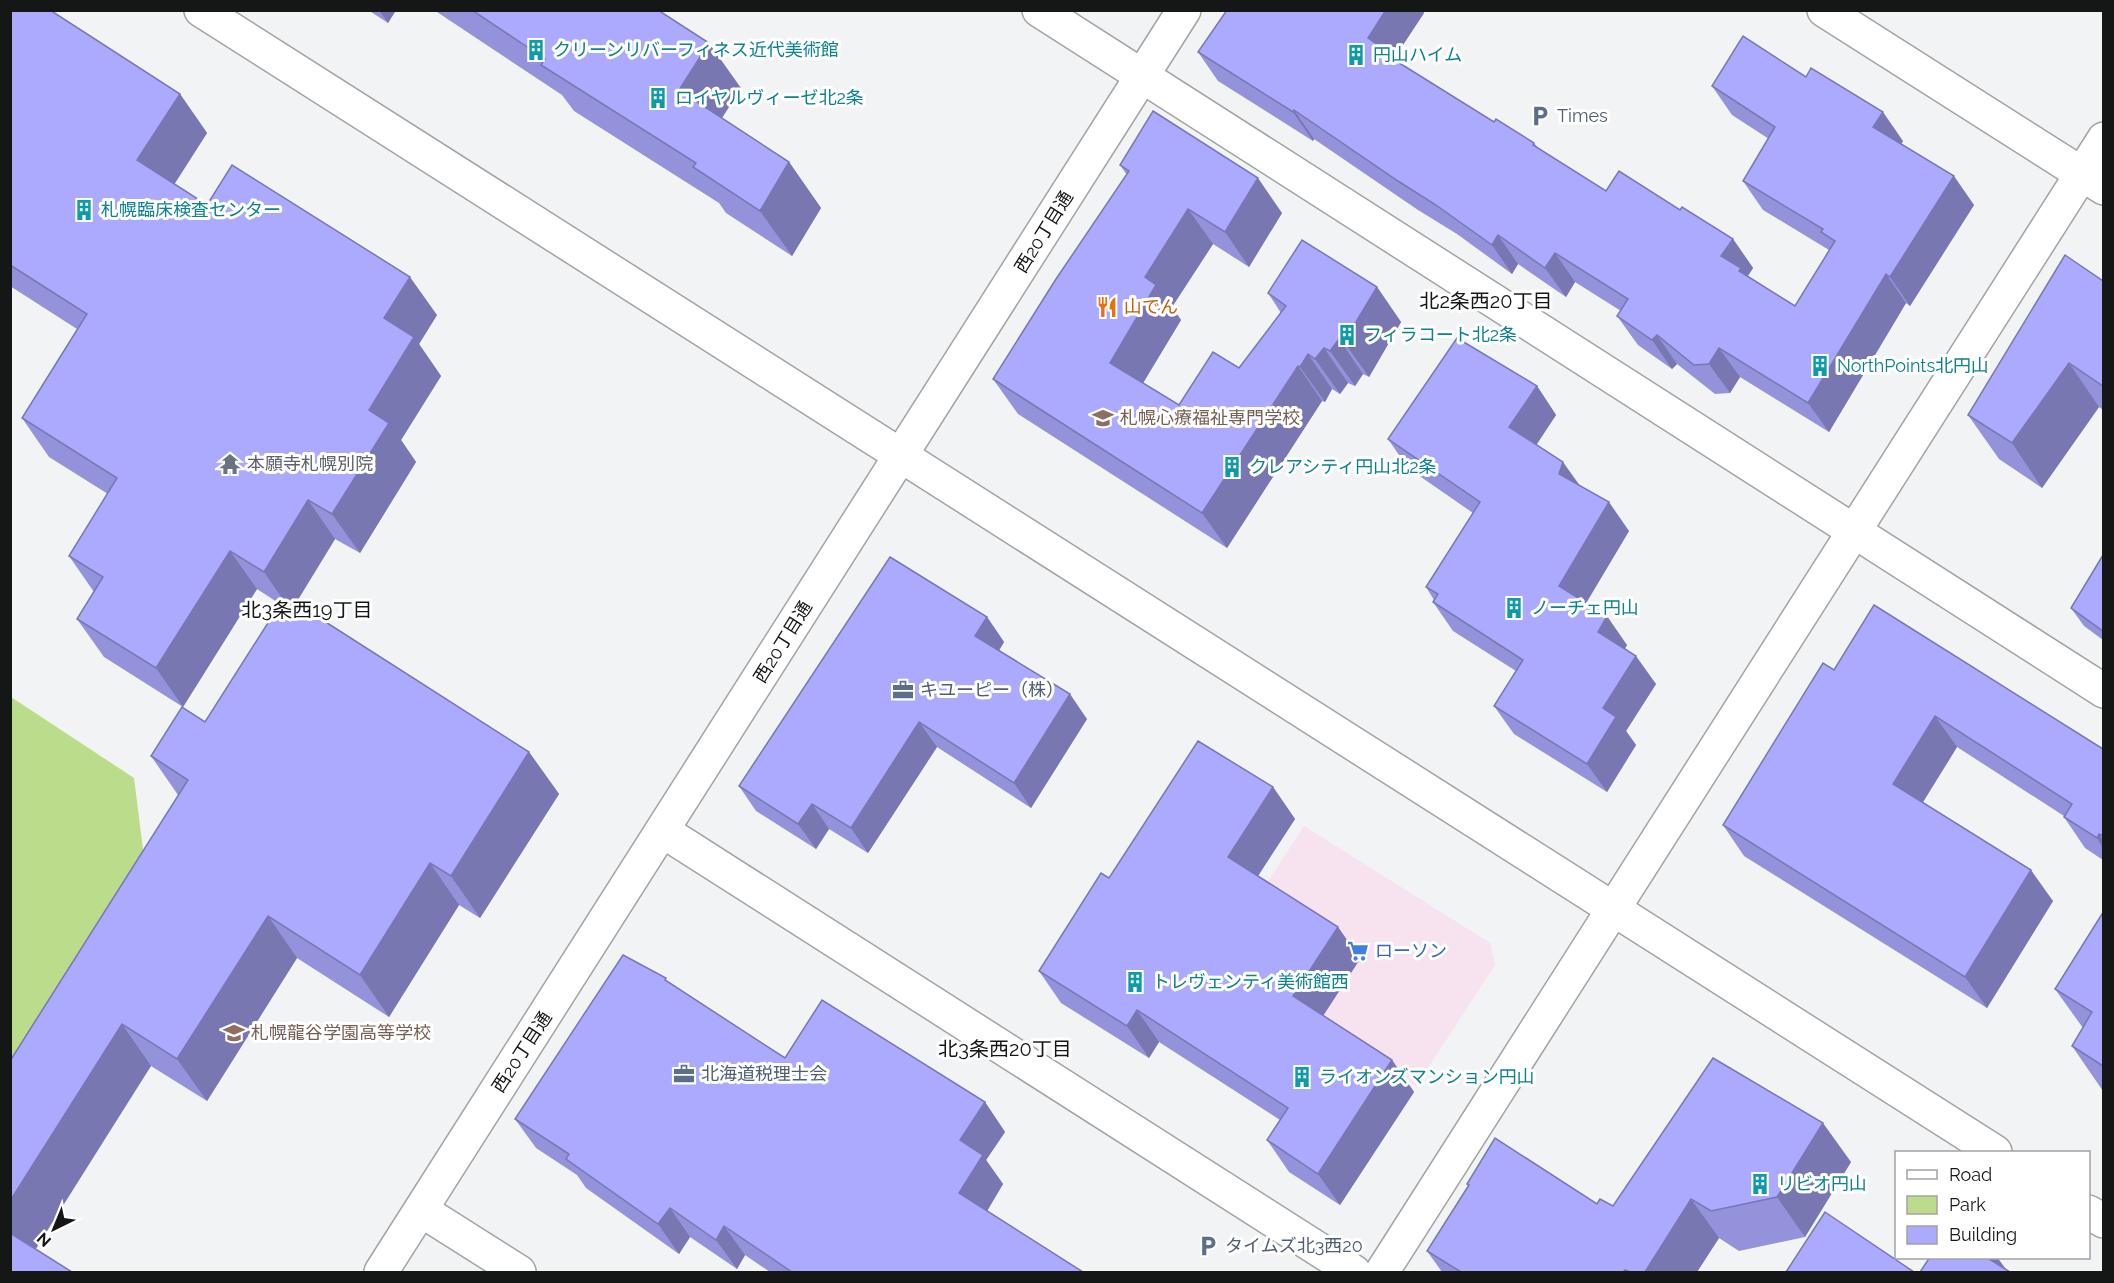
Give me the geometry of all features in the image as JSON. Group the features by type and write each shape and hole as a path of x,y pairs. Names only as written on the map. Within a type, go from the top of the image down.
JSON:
{"street":[{"path":"201,10 1993,1151"},
{"path":"1039,10 2103,691"},
{"name":"西20丁目通","path":"381,1272 1184,10"},
{"path":"1824,10 2092,181"},
{"path":"1382,1272 1854,532 2092,181 2103,139"},
{"path":"663,831 1354,1272"},
{"path":"421,1210 519,1272"},
{"path":"2090,1213 2103,1221"}],"shaded area":[{"name":"ローソン","path":"1304,826 1490,943 1495,965 1416,1086 1218,959"}],"green space":[{"path":"11,697 134,778 144,857 11,1069"}],"building":[{"path":"10,10 50,10 180,94 137,160 207,205 232,165 410,277 384,318 414,337 369,410 389,423 332,514 308,500 264,572 230,551 156,668 77,619 103,577 69,556 117,478 22,418 87,314 10,265"},
{"path":"472,10 658,10 709,43 679,90 789,162 760,211 693,167 696,163 541,65 545,59"},
{"path":"1227,10 1386,10 1368,38 1395,57 1393,59 1494,122 1496,119 1606,191 1619,171 1680,210 1682,207 1733,239 1721,256 1741,268 1739,271 1795,306 1835,241 1821,232 1823,229 1743,181 1775,127 1712,86 1743,36 1806,77 1811,68 1883,112 1873,127 1954,176 1890,277 1886,274 1808,403 1719,348 1709,364 1694,365 1657,335 1652,340 1617,316 1628,299 1555,253 1545,268 1498,235 1492,245 1294,110 1293,112 1198,52"},
{"path":"1153,111 1258,178 1225,232 1188,209 1145,277 1156,285 1110,363 1179,405 1213,352 1239,368 1286,306 1268,293 1302,240 1377,287 1344,342 1339,339 1330,351 1324,348 1315,359 1308,354 1300,367 1298,366 1202,513 993,379 1056,279 1129,171 1120,165"},
{"path":"2065,255 2103,281 2103,386 2069,363 2012,443 1968,415"},
{"path":"1457,338 1537,386 1509,427 1563,462 1559,474 1609,502 1559,586 1607,616 1598,632 1636,656 1603,708 1616,717 1587,764 1494,706 1523,660 1433,602 1438,594 1426,587 1480,502 1388,439"},
{"path":"2103,555 2103,631 2071,608"},
{"path":"890,557 987,617 975,636 1070,694 1014,783 919,722 851,828 812,804 798,824 739,786"},
{"path":"285,596 529,752 451,876 430,863 360,975 268,916 177,1059 122,1024 10,1201 10,1061 188,780 151,756 182,707 205,722"},
{"path":"1874,605 2103,749 2103,836 2099,834 2097,838 2064,817 2072,804 1935,716 1893,784 2031,870 1965,977 1723,825 1823,663 1834,670"},
{"path":"1198,741 1273,787 1228,857 1338,927 1293,996 1392,1060 1318,1174 1267,1140 1288,1108 1137,1010 1127,1026 1039,971 1101,873 1109,878"},
{"path":"2102,914 2103,1066 2072,1046 2092,1012 2055,989"},
{"path":"623,955 666,978 665,980 785,1058 822,1000 985,1102 960,1140 983,1155 959,1193 1083,1272 792,1272 724,1226 716,1240 670,1208 658,1224 566,1159 569,1154 515,1119"},
{"path":"1713,1058 1823,1123 1777,1197 1711,1211 1691,1199 1645,1272 1625,1270 1623,1272 1461,1272 1427,1251 1469,1185 1467,1184 1495,1138 1597,1204 1600,1199 1613,1206"},
{"path":"1825,1212 1914,1272 1786,1272"},
{"path":"10,1233 72,1272 10,1272"},
{"path":"1929,1259 1989,1259 2010,1272 1920,1272"}],"place":[{"name":"クリーンリバーフィネス近代美術館","path":"536,50"},
{"name":"円山ハイム","path":"1356,55"},
{"name":"ロイヤルヴィーゼ北2条","path":"658,98"},
{"name":"Times","path":"1540,116"},
{"name":"札幌臨床検査センター","path":"84,210"},
{"name":"山でん","path":"1107,307"},
{"name":"フィラコート北2条","path":"1347,335"},
{"name":"NorthPoints北円山","path":"1820,366"},
{"name":"札幌心療福祉専門学校","path":"1103,418"},
{"name":"本願寺札幌別院","path":"230,464"},
{"name":"クレアシティ円山北2条","path":"1232,467"},
{"name":"ノーチェ円山","path":"1514,608"},
{"name":"キユーピー（株）","path":"903,690"},
{"name":"ローソン","path":"1358,951"},
{"name":"トレヴェンティ美術館西","path":"1135,982"},
{"name":"札幌龍谷学園高等学校","path":"234,1033"},
{"name":"北海道税理士会","path":"684,1074"},
{"name":"ライオンズマンション円山","path":"1302,1077"},
{"name":"リビオ円山","path":"1760,1184"},
{"name":"タイムズ北3西20","path":"1208,1246"}],"district":[{"name":"北2条西20丁目","path":"1486,301"},
{"name":"北3条西19丁目","path":"307,610"},
{"name":"北3条西20丁目","path":"1005,1049"}]}
